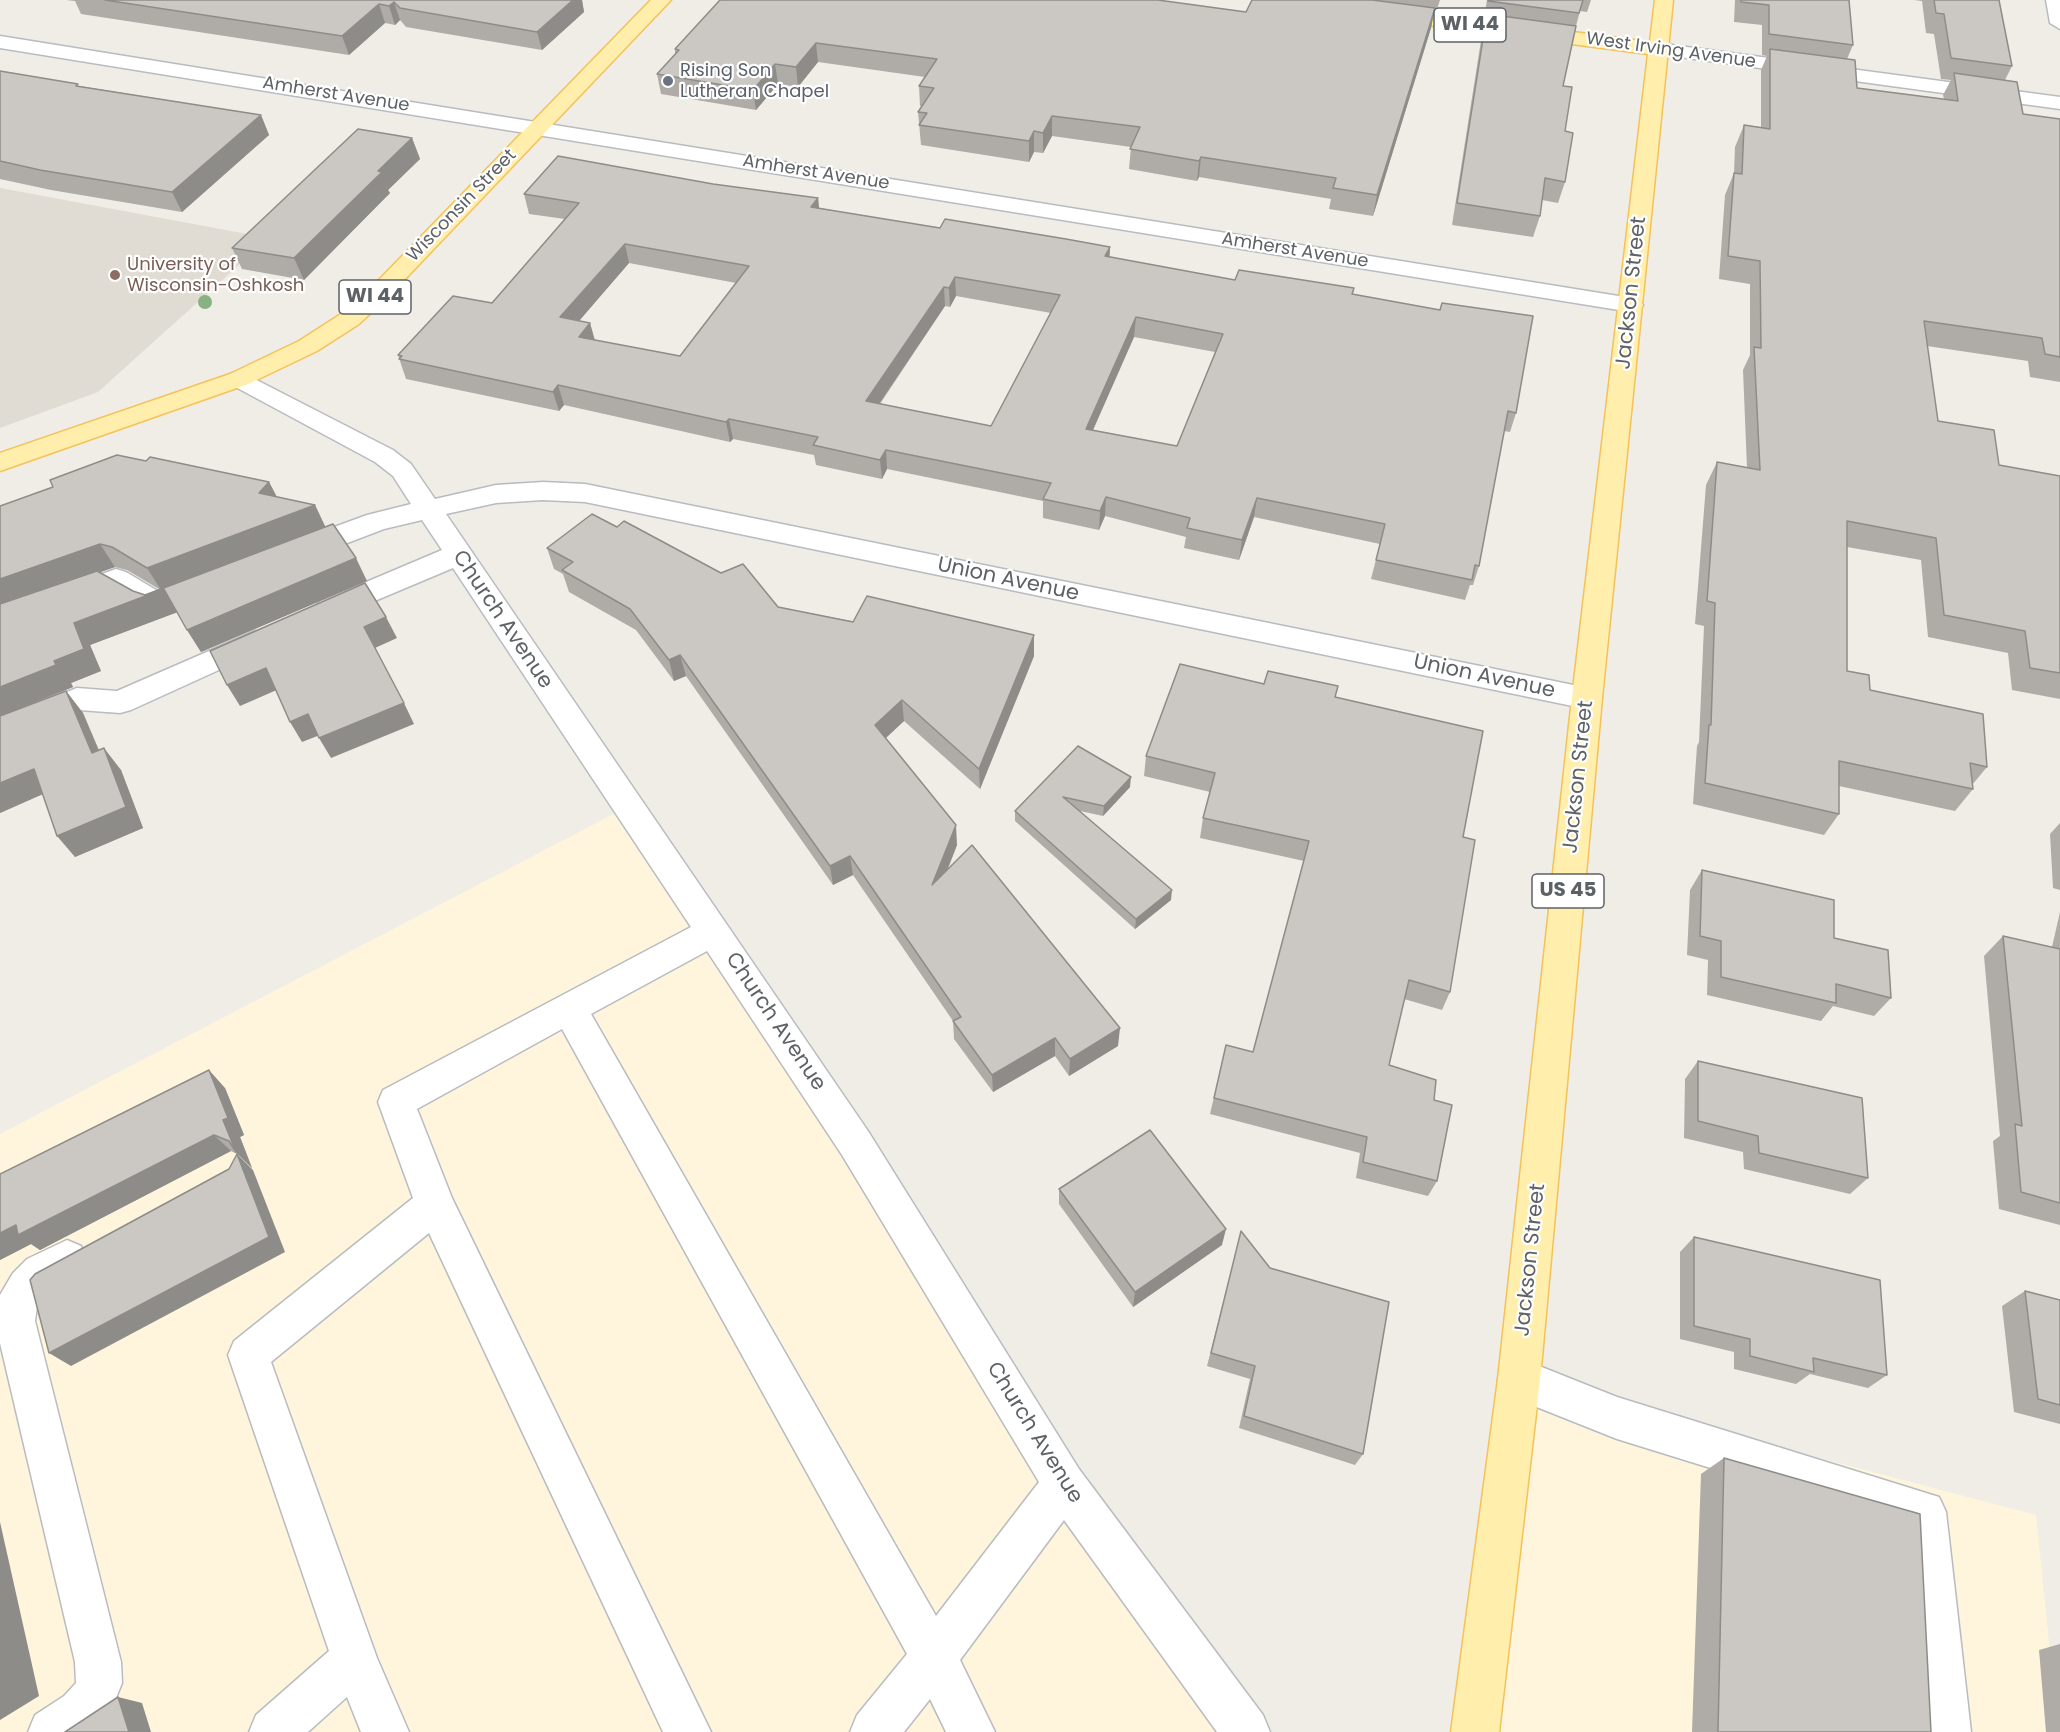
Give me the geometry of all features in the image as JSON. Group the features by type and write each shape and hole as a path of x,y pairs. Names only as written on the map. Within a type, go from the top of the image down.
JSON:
{"main road":[{"name":"Wisconsin Street","path":"0,462 239,379 308,346 351,319 380,292 662,0"},
{"name":"Jackson Street","path":"1475,1732 1520,1379 1587,698 1664,0"},
{"name":"West Irving Avenue","path":"1364,11 1657,49"}],"street":[{"path":"2055,0 2060,23"},
{"name":"Amherst Avenue","path":"0,42 1631,305"},
{"name":"West Irving Avenue","path":"1657,49 2060,103"},
{"name":"Church Avenue","path":"239,379 304,416 384,456 402,470 855,1143 1064,1484 1246,1732"},
{"name":"Union Avenue","path":"279,559 377,521 496,494 543,491 585,493 1587,698"},
{"path":"0,731 77,699 120,702 292,625 458,555"},
{"path":"0,621 116,579 159,605 203,588"},
{"path":"687,1732 435,1204 396,1102 714,932"},
{"path":"569,1008 934,1657 971,1732"},
{"path":"385,1732 356,1659 248,1355 435,1204"},
{"path":"52,1732 81,1713 94,1697 99,1683 98,1662 15,1321 18,1300 27,1287 41,1274 102,1241"},
{"path":"1520,1379 1617,1418 1924,1512 1947,1732"},
{"path":"874,1732 934,1657 1064,1484"},
{"path":"273,1732 356,1659"}],"shaded area":[{"name":"University of Wisconsin-Oshkosh","path":"0,188 269,238 98,392 0,428"},
{"path":"629,806 1246,1732 0,1732 0,1134"},
{"path":"1519,1379 2036,1515 2058,1732 1475,1732"}],"building":[{"path":"105,0 573,0 537,32 400,8 394,2 389,6 379,4 342,36"},
{"path":"720,0 1158,0 1246,12 1252,0 1372,0 1435,8 1377,195 1333,188 1336,178 1201,157 1199,161 1130,149 1140,127 1052,116 1043,133 1034,131 1029,141 919,125 927,113 918,112 934,88 919,86 937,59 816,43 796,67 775,64 753,90 657,74 679,50 675,49"},
{"path":"1488,0 1583,0 1579,13"},
{"path":"1741,0 1849,0 1853,45 1769,34 1769,5 1741,2"},
{"path":"1934,0 1999,0 2012,66 1951,58 1944,14 1936,13"},
{"path":"1487,14 1576,26 1563,86 1572,87 1565,131 1573,133 1565,182 1545,178 1540,216 1457,203"},
{"path":"1770,49 1855,60 1857,88 1958,101 1954,73 2017,82 2023,114 2060,119 2060,357 2045,354 2042,338 1924,321 1938,421 1994,430 1999,465 2060,476 2060,673 2030,668 2025,631 1944,615 1936,538 1847,521 1847,671 1869,675 1870,690 1983,714 1987,767 1970,763 1973,789 1839,761 1839,814 1705,783 1709,725 1711,725 1715,603 1707,601 1717,462 1760,470 1754,347 1761,348 1760,261 1728,256 1734,173 1742,174 1744,125 1770,129"},
{"path":"0,71 78,84 76,86 261,115 172,192 40,170 0,161"},
{"path":"358,129 412,138 378,171 382,172 294,258 232,248"},
{"path":"558,156 713,184 818,198 811,207 940,228 945,219 1110,247 1105,256 1235,280 1239,270 1354,288 1352,294 1440,310 1442,303 1533,316 1516,413 1508,411 1479,566 1475,565 1472,580 1376,560 1385,524 1257,498 1242,540 1187,528 1190,518 1106,497 1100,511 1043,499 1051,483 886,450 880,460 813,445 818,437 729,419 726,422 558,385 553,392 399,359 402,356 398,355 453,296 492,303 579,203 524,194","holes":["625,244 749,266 680,356 579,337 590,323 560,317","955,277 1060,295 991,426 866,401 944,287 949,288","1136,317 1223,334 1177,446 1086,429"]},
{"path":"117,455 146,461 150,457 269,482 259,493 315,505 147,568 112,547 100,544 0,579 0,506 53,487 50,480"},
{"path":"592,514 617,527 624,521 721,573 743,564 778,607 853,622 867,596 1034,635 979,769 902,700 875,725 956,825 932,885 972,845 1120,1028 1070,1059 1055,1038 992,1075 953,1021 961,1017 850,856 830,866 680,655 669,660 630,609 562,570 573,562 547,548"},
{"path":"333,524 356,558 187,630 164,589 74,623 84,649 54,661 56,665 0,687 0,604 97,571 145,595"},
{"path":"365,583 386,617 364,627 404,703 319,738 308,714 290,722 266,668 227,685 210,651"},
{"path":"1180,664 1264,684 1268,671 1338,686 1335,697 1483,731 1463,837 1475,840 1450,992 1409,980 1389,1065 1436,1080 1434,1100 1452,1105 1437,1181 1363,1162 1367,1137 1214,1098 1226,1045 1253,1052 1309,841 1203,818 1215,773 1146,756"},
{"path":"66,691 92,753 104,748 126,807 57,836 34,769 0,783 0,716"},
{"path":"1078,746 1131,777 1104,806 1063,797 1172,890 1136,919 1015,811"},
{"path":"1702,870 1834,900 1834,938 1888,950 1891,998 1836,984 1836,1003 1721,977 1721,941 1700,936"},
{"path":"2003,936 2060,949 2060,1203 2021,1192 2015,1124 2022,1126"},
{"path":"1698,1061 1862,1098 1868,1178 1759,1153 1758,1136 1698,1121"},
{"path":"209,1070 228,1118 223,1120 236,1152 229,1141 214,1135 18,1235 16,1225 0,1233 0,1174"},
{"path":"1150,1130 1226,1229 1135,1292 1059,1189"},
{"path":"237,1154 269,1237 49,1353 30,1280 35,1274 229,1169"},
{"path":"1241,1231 1270,1268 1389,1302 1363,1454 1244,1416 1255,1366 1211,1353"},
{"path":"1694,1237 1880,1280 1887,1375 1813,1358 1814,1372 1750,1356 1750,1339 1694,1326"},
{"path":"2025,1291 2060,1300 2060,1405 2038,1399"},
{"path":"1724,1458 1920,1514 1931,1732 1718,1732"},
{"path":"118,1697 129,1732 65,1732"}],"place":[{"name":"Rising Son Lutheran Chapel","path":"668,81"},
{"name":"University of Wisconsin-Oshkosh","path":"115,275"}]}
